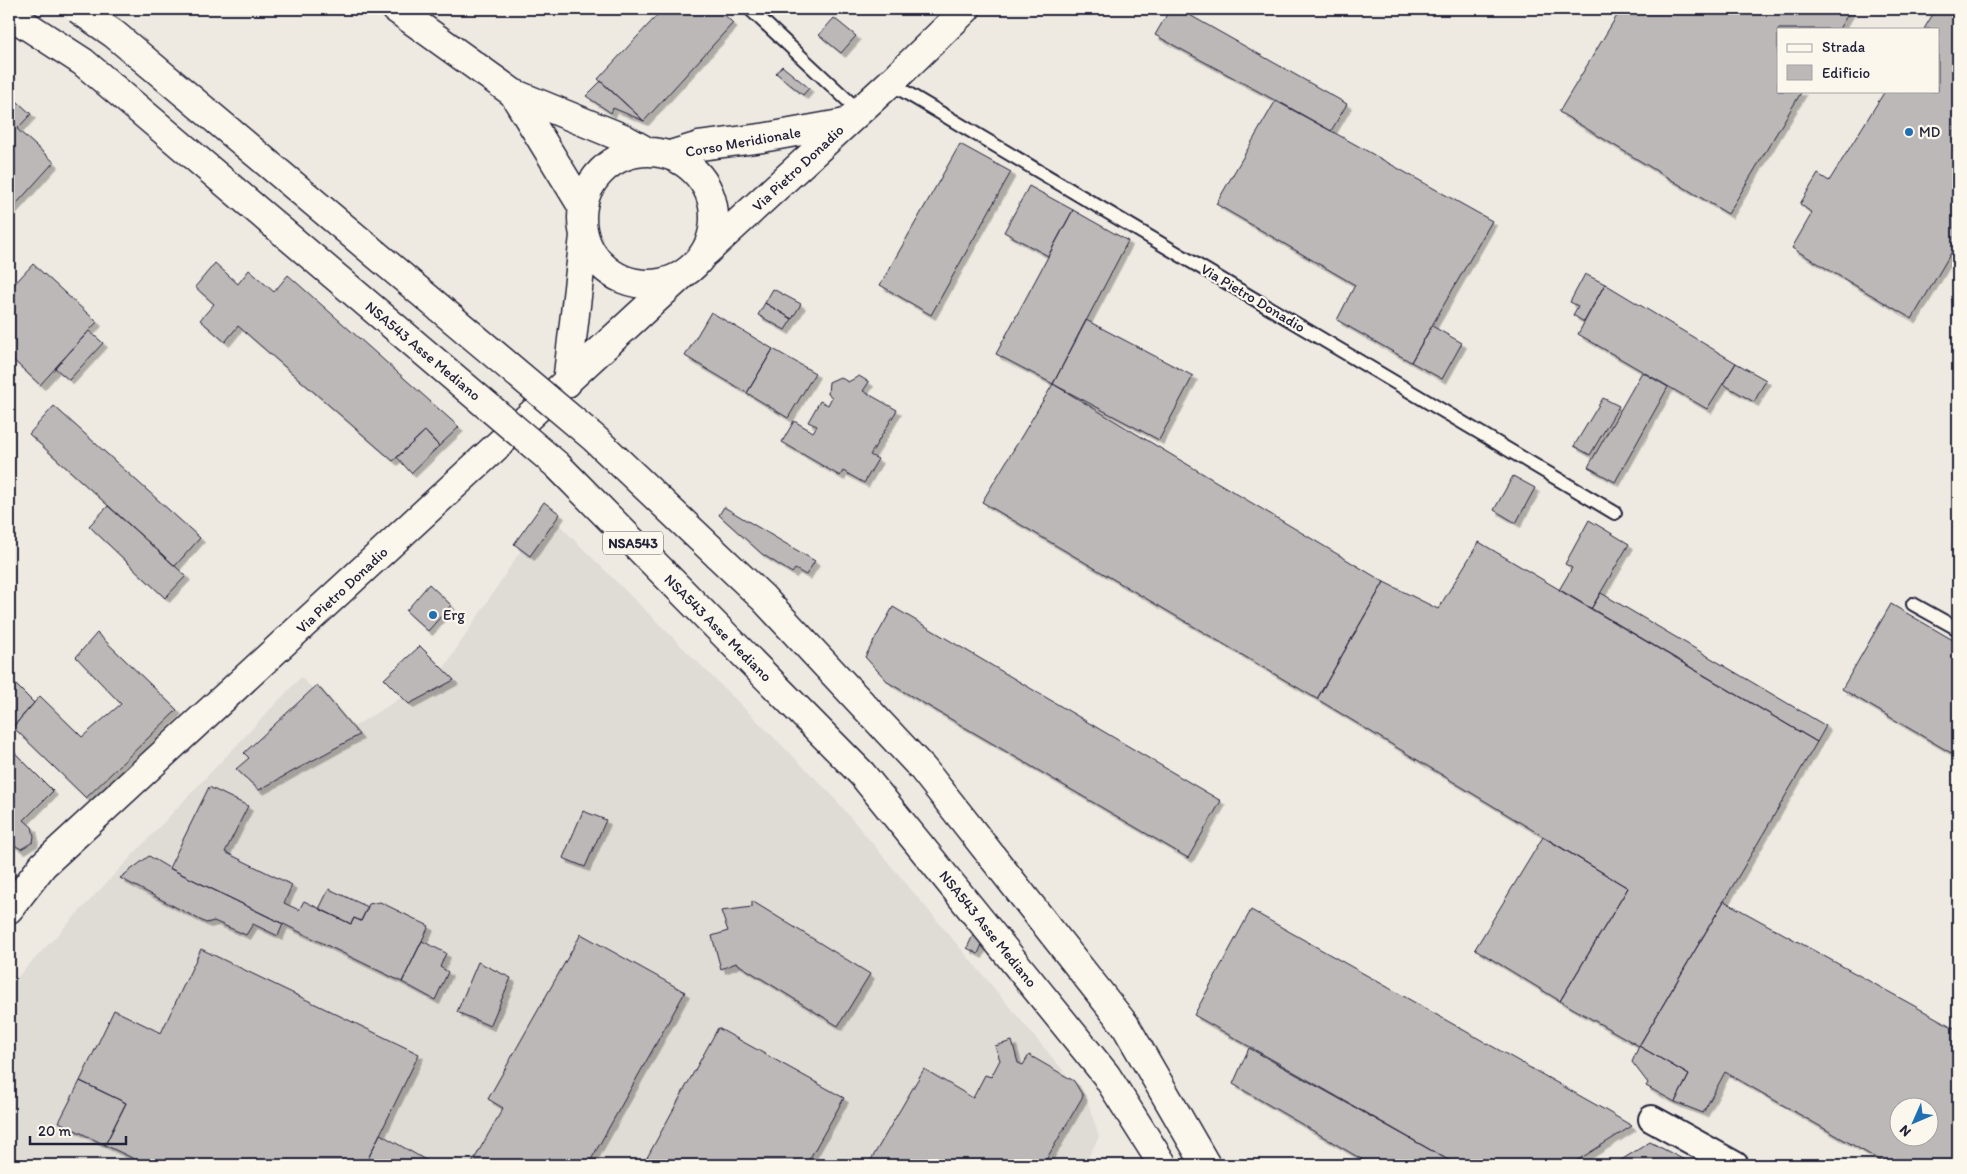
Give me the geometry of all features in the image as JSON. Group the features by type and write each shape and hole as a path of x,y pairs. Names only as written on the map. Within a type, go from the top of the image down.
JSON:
{"main road":[{"name":"NSA543","path":"78,9 114,34 594,438 763,598 923,769 1125,1025 1206,1165"},
{"path":"396,9 513,93 659,154"},
{"name":"Via Pietro Donadio","path":"705,252 890,82 966,9"},
{"name":"NSA543 Asse Mediano","path":"9,14 83,62 557,465 862,774 1106,1075 1163,1165"},
{"path":"513,93 582,206"},
{"name":"Corso Meridionale","path":"567,383 584,236 582,206 590,185 605,167 632,153 659,154 699,146 781,135 852,117"},
{"name":"Corso Meridionale","path":"584,236 592,254 605,270 622,280 642,284 662,283 681,276 695,266 705,252 713,234 714,214 710,195 701,178 687,164 659,154"},
{"name":"Via Pietro Donadio","path":"9,909 43,865 681,276"}],"street":[{"path":"1652,1119 1735,1165"}],"lane":[{"path":"750,9 852,117"},
{"name":"Via Pietro Donadio","path":"890,82 1615,513"},
{"path":"1913,604 1958,629"}],"shaded area":[{"path":"546,512 830,793 1087,1099 1099,1137 1084,1165 9,1165 9,986 301,677 352,728 440,674"}],"building":[{"path":"663,9 718,9 733,23 644,121 598,79"},
{"path":"1170,9 1179,9 1347,104 1331,131 1155,35"},
{"path":"1621,9 1851,9 1840,28 1777,28 1777,92 1801,92 1728,214 1559,112"},
{"name":"MD","path":"1936,9 1958,9 1958,241 1912,319 1792,248 1812,213 1800,204 1818,174 1829,181 1884,92 1940,92 1940,28 1925,28"},
{"path":"834,18 856,36 841,53 819,35"},
{"path":"782,66 809,88 803,95 776,73"},
{"path":"601,81 644,121 613,108 611,113 586,96"},
{"path":"9,94 31,114 17,129 54,162 9,212"},
{"path":"1276,100 1492,221 1411,362 1337,320 1355,285 1216,204"},
{"path":"960,144 1011,172 931,315 880,285"},
{"path":"1029,186 1073,210 1048,256 1004,232"},
{"path":"1073,210 1128,241 1053,384 996,354"},
{"path":"215,263 238,284 249,270 274,292 288,275 459,427 439,446 425,431 393,461 238,326 225,342 200,320 214,304 195,287"},
{"path":"33,264 97,322 40,385 9,356 9,290"},
{"path":"1585,274 1605,284 1584,322 1573,315 1578,306 1570,302"},
{"path":"1605,284 1736,363 1707,409 1578,334"},
{"path":"773,289 801,304 792,319 765,303"},
{"path":"765,303 792,319 785,330 758,315"},
{"path":"711,312 773,349 747,393 685,356"},
{"path":"1086,320 1193,376 1159,440 1053,384"},
{"path":"1432,326 1462,343 1442,379 1411,362"},
{"path":"89,331 103,343 69,380 55,368"},
{"path":"773,349 815,373 788,418 747,393"},
{"path":"1736,363 1766,380 1754,402 1723,384"},
{"path":"1642,372 1668,387 1615,482 1588,467"},
{"path":"859,376 869,382 863,391 897,410 870,455 878,459 864,483 843,471 840,476 782,442 794,421 813,432 817,426 808,422 820,401 828,405 832,397 828,394 829,382 840,377 848,382"},
{"path":"1053,384 1384,582 1317,699 982,502"},
{"path":"1603,398 1619,406 1590,455 1574,446"},
{"path":"54,406 200,538 175,566 29,434"},
{"path":"425,431 439,446 411,473 397,457"},
{"path":"1513,476 1535,488 1516,523 1494,510"},
{"path":"544,502 560,514 530,556 514,544"},
{"path":"108,506 186,576 165,598 89,526"},
{"path":"724,507 815,561 806,575 795,569 792,573 762,554 719,515"},
{"path":"1589,520 1629,544 1591,609 1559,590 1572,568 1565,564"},
{"path":"1479,542 1817,742 1639,1046 1560,1001 1628,888 1317,699 1384,582 1438,609"},
{"path":"429,584 451,605 428,631 406,611"},
{"path":"1601,593 1826,726 1817,742 1591,609"},
{"path":"1891,604 1958,643 1958,757 1842,689"},
{"path":"893,607 1221,801 1188,858 889,683 865,657"},
{"path":"97,633 177,710 86,798 13,727 40,696 82,737 121,704 76,657"},
{"path":"420,646 454,680 409,704 384,679"},
{"path":"9,678 34,703 13,727 9,724"},
{"path":"317,685 359,735 259,790 236,769 249,758 244,753"},
{"path":"9,747 53,791 24,820 32,827 34,836 33,842 21,849 9,842"},
{"path":"209,787 248,806 225,852 292,885 284,903 299,910 304,901 351,924 354,918 361,921 369,904 380,902 429,926 402,982 169,868"},
{"path":"583,811 606,820 585,867 563,858"},
{"path":"1543,837 1628,888 1560,1001 1475,949"},
{"path":"149,856 169,868 283,924 278,936 253,924 246,935 214,921 206,923 120,878"},
{"path":"329,889 368,907 361,921 354,918 351,924 319,909"},
{"path":"752,901 870,974 838,1026 736,963 721,969 712,936 728,931 721,911 752,907"},
{"path":"1724,901 1958,1030 1958,1165 1888,1165 1725,1072 1703,1113 1675,1102 1689,1075 1639,1046"},
{"path":"1251,910 1632,1126 1570,1165 1457,1165 1194,1015"},
{"path":"581,934 685,992 588,1165 471,1165 503,1108 488,1099"},
{"path":"973,935 984,940 978,954 967,948"},
{"path":"422,941 446,953 440,967 448,972 435,1000 402,982"},
{"path":"201,949 419,1054 365,1165 147,1165 105,1145 126,1103 80,1081 114,1010 161,1033"},
{"path":"478,962 511,978 490,1026 457,1012"},
{"path":"718,1028 844,1098 806,1165 643,1165"},
{"path":"1012,1041 1018,1063 1023,1065 1029,1055 1074,1081 1083,1096 1043,1165 868,1165 924,1069 973,1098 985,1075 991,1077 1000,1060 995,1046"},
{"path":"1639,1046 1689,1075 1675,1102 1646,1086 1648,1083 1632,1062"},
{"path":"1249,1048 1457,1165 1367,1165 1368,1163 1233,1084"},
{"path":"80,1081 126,1103 105,1145 59,1122"},
{"path":"380,1134 431,1163 430,1165 365,1165"},
{"path":"1650,1142 1694,1165 1622,1165 1618,1162"}],"place":[{"name":"MD","path":"1909,132"},
{"name":"Erg","path":"433,615"}]}
